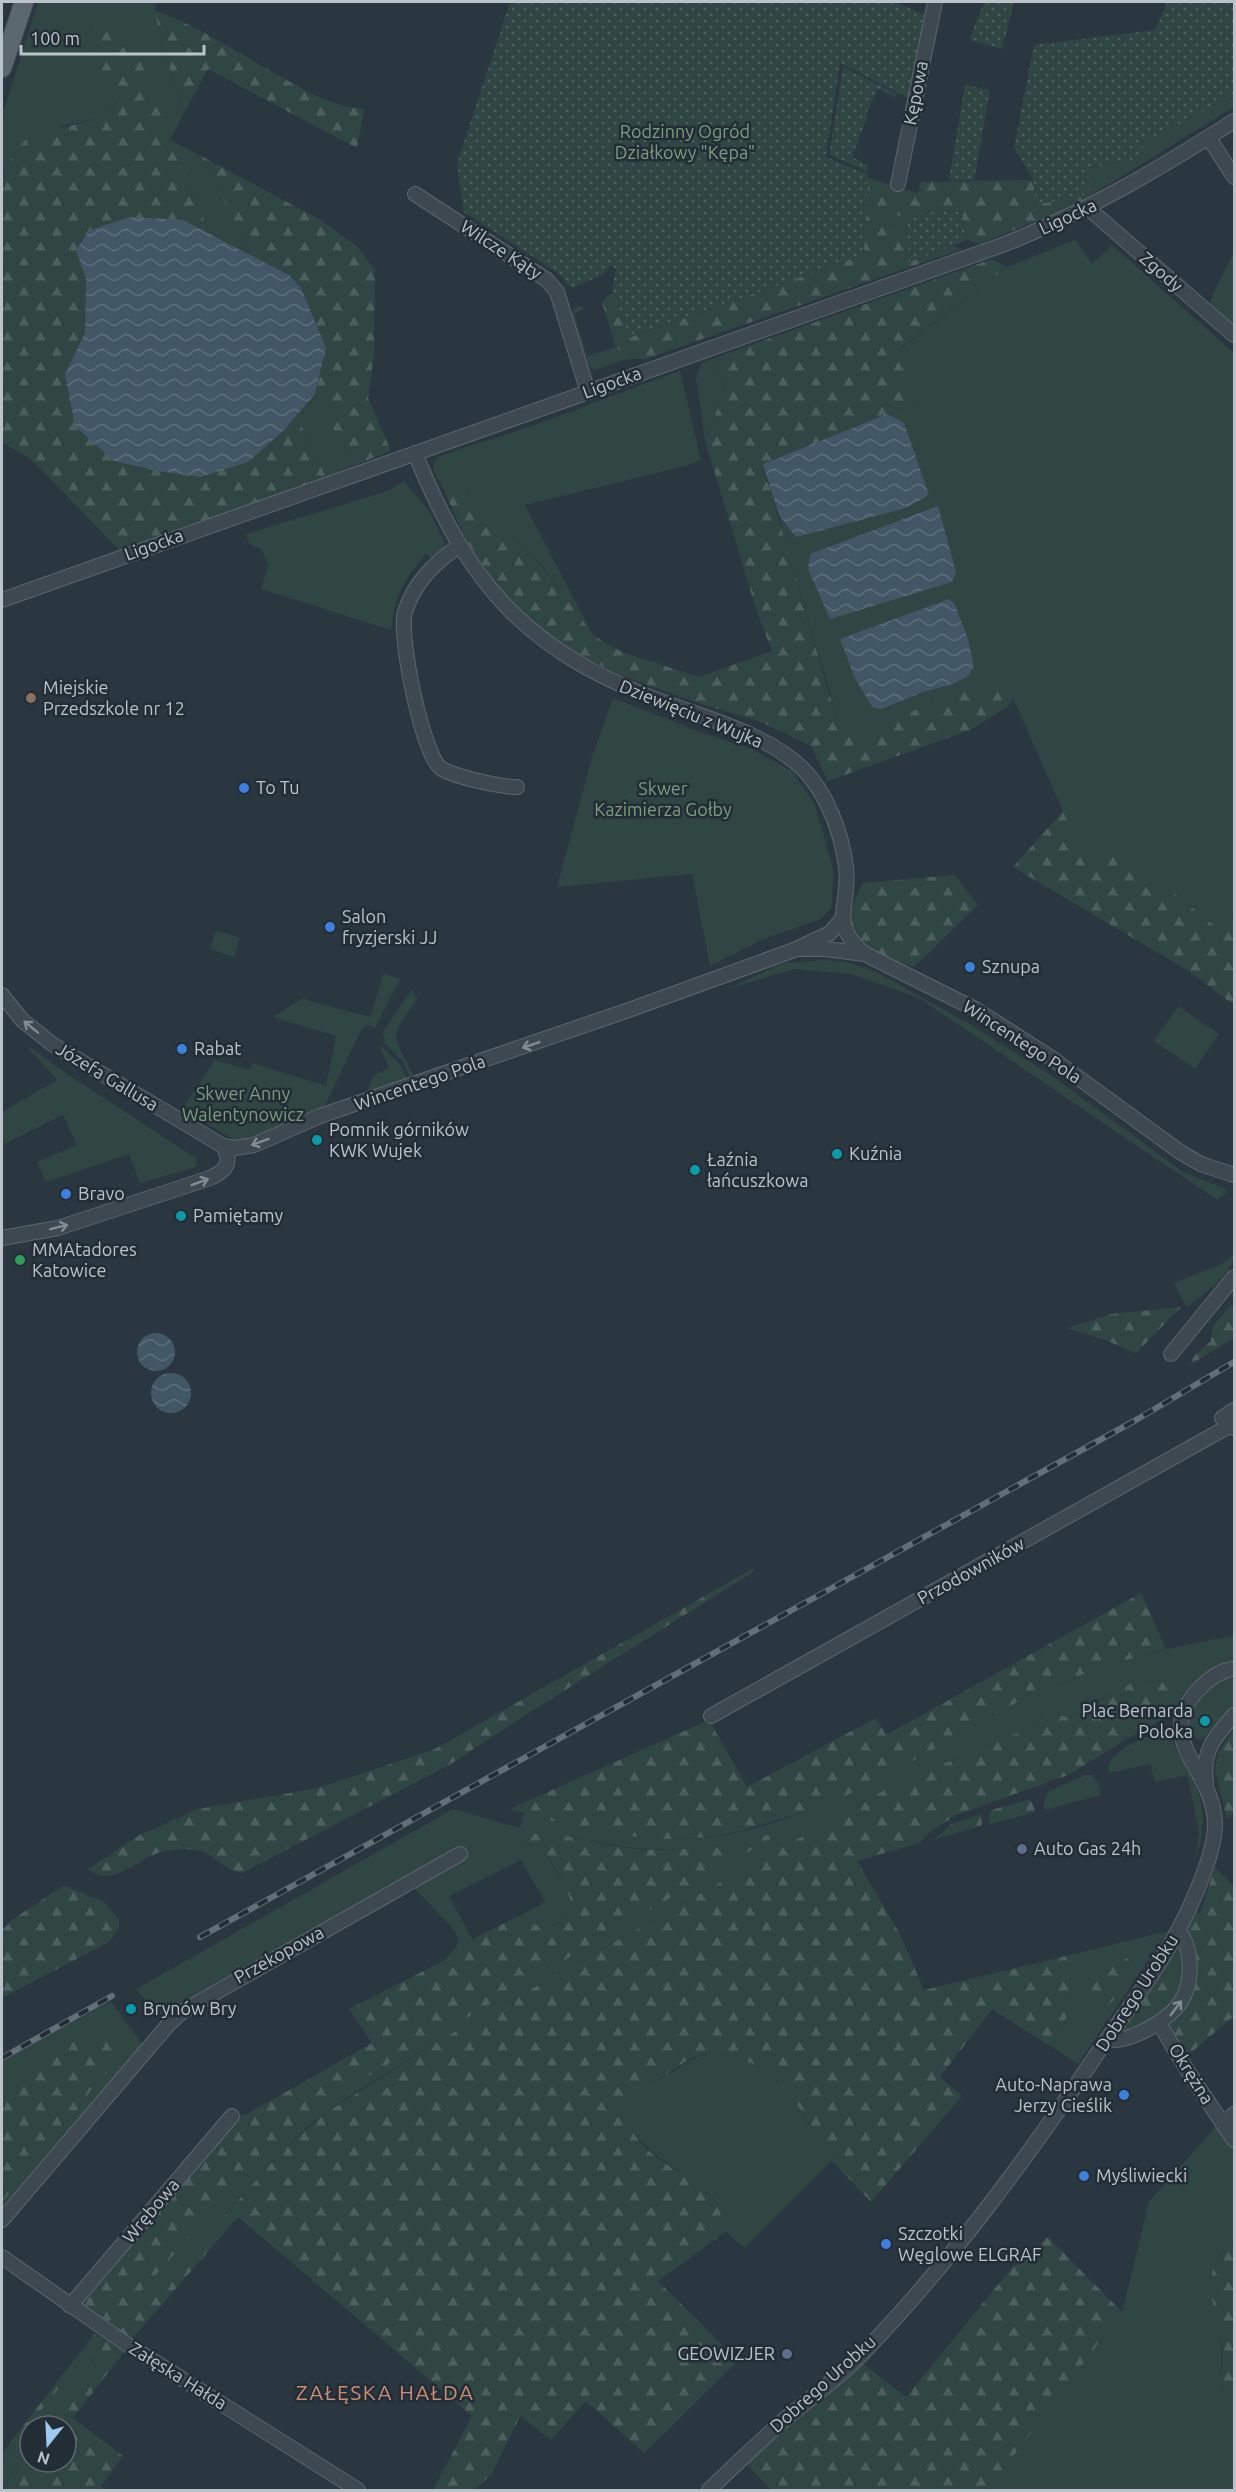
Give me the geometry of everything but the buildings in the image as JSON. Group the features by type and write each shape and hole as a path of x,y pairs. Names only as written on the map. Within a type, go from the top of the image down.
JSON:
{"main road":[{"path":"2,68 24,2"}],"street":[{"name":"Kępowa","path":"898,184 935,2"},
{"name":"Ligocka","path":"2,600 996,248 1088,208 1147,177 1234,121"},
{"path":"1209,138 1234,177"},
{"name":"Wilcze Kąty","path":"415,194 547,280 557,292 588,392"},
{"name":"Zgody","path":"1088,208 1234,335"},
{"name":"Dziewięciu z Wujka","path":"415,453 459,546 495,595 519,620 559,652 609,680 759,740 802,768 816,785 826,803 844,859 846,880 842,919"},
{"path":"459,546 438,561 418,583 404,615 403,634 418,712 432,759 441,769 506,787 518,787"},
{"path":"842,919 850,942 865,954"},
{"name":"Wincentego Pola","path":"223,1146 235,1148 254,1145 320,1116 586,1025 794,950 830,933 842,919"},
{"name":"Wincentego Pola","path":"794,950 826,949 865,954 975,1009 1053,1059 1180,1152 1201,1164 1234,1175"},
{"name":"Józefa Gallusa","path":"2,994 22,1020 52,1044 223,1146"},
{"path":"2,1238 58,1228 210,1178 222,1173 226,1167 228,1155 223,1146"},
{"path":"1171,1354 1234,1277"},
{"name":"Przodowników","path":"711,1716 1231,1420"},
{"name":"Dobrego Urobku","path":"1206,1785 1196,1770 1179,1731 1179,1721 1194,1694 1208,1680 1232,1670"},
{"name":"Dobrego Urobku","path":"709,2490 771,2432 846,2369 878,2336 978,2221 1045,2132 1178,1931 1215,1836 1214,1813 1206,1785 1205,1760 1215,1737 1234,1715"},
{"path":"1184,1739 1202,1743 1215,1737"},
{"name":"Przekopowa","path":"2,2220 168,2025 183,2011 460,1854"},
{"path":"1107,2039 1113,2041 1130,2038 1159,2023 1178,2006 1190,1979 1187,1946 1178,1931"},
{"name":"Okrężna","path":"1159,2023 1234,2140"},
{"name":"Okrężna","path":"1223,2124 1234,2114"},
{"name":"Wrębowa","path":"70,2306 232,2116"},
{"name":"Załęska Hałda","path":"2,2257 70,2306 358,2490"}],"green space":[{"path":"38,2 157,2 154,10 184,113 170,140 94,14 94,56 118,100 106,117 63,126 14,153 2,175 2,116"},
{"name":"Rodzinny Ogród Działkowy \"Kępa\"","path":"510,2 896,2 927,16 908,98 840,63 826,157 868,174 864,255 630,337 612,291 616,269 611,265 604,274 572,288 555,271 464,212 457,164"},
{"path":"984,2 1014,2 1002,49 969,40"},
{"path":"1167,2 1234,2 1234,95 1143,143 1142,158 1088,168 1089,194 1036,205 1033,180 1014,147 1034,45 1155,30"},
{"path":"154,10 202,32 319,97 352,108 364,109 357,148 208,69 184,113"},
{"path":"94,13 133,38 170,140 210,234 183,220 90,230 76,250 86,279 85,333 65,374 114,461 200,477 283,431 296,415 326,477 120,551 32,460 3,443 2,175 14,153 29,136 106,117 118,101 94,56"},
{"path":"843,67 897,94 895,97 878,89 866,114 868,115 852,157 868,165 866,171 829,155"},
{"path":"965,85 990,90 974,180 949,180"},
{"path":"1234,95 1234,107 1088,197 1088,168 1142,158 1142,143"},
{"path":"170,140 201,156 252,256 210,234"},
{"path":"201,156 319,219 358,247 375,270 374,355 368,398 391,451 352,466 315,394 326,348 289,275 252,256"},
{"path":"868,178 918,193 921,182 1033,180 1036,204 1089,194 1088,197 1052,215 979,244 965,239 962,210 906,216 906,218 867,204"},
{"path":"867,204 906,218 907,230 866,216"},
{"path":"962,210 965,241 909,262 906,215"},
{"path":"866,216 907,230 909,262 952,246 962,249 645,359 628,359 616,347 602,303 608,295 614,294 631,337 863,255"},
{"path":"1075,240 1092,264 1112,245 1234,353 1234,915 1219,929 1110,842 1087,866 1013,698 1009,706 1006,695 936,702 874,732 852,739 837,717 779,515 768,486 848,430 914,403 900,349 1007,267"},
{"path":"1234,252 1234,326 1210,305 1212,296"},
{"path":"992,259 1007,267 900,348 914,403 763,464 828,690 837,717 852,738 880,728 948,695 966,689 994,685 1006,695 1009,706 970,730 828,781 811,746 761,722 695,702 618,674 575,652 530,621 502,594 465,538 439,479 457,483 497,520 546,571 594,636 622,652 699,677 772,651 757,612 705,441 724,392 717,357"},
{"path":"581,306 584,309 574,313 587,356 616,347 628,359 594,370 590,368 571,314 574,309"},
{"path":"717,357 724,392 705,441 696,378 702,363"},
{"path":"680,371 701,460 685,466 525,505 594,637 546,570 497,520 457,483 439,480 439,482 434,471 434,462 438,457 520,430"},
{"path":"315,394 352,466 326,477 296,415"},
{"path":"404,481 429,511 445,544 444,549 433,560 426,554 406,580 395,607 391,630 261,589 268,565 261,549 250,545 246,534 388,491"},
{"name":"Skwer Kazimierza Gołby","path":"613,698 700,732 752,749 793,772 815,805 834,872 831,908 821,919 766,938 710,966 692,874 557,887 592,757"},
{"path":"1063,811 1087,866 1109,841 1219,929 1234,915 1234,1005 1187,970 1013,867"},
{"path":"955,875 978,905 914,967 867,950 852,930 850,910 863,883"},
{"path":"216,930 240,938 234,957 210,949"},
{"path":"825,960 846,962 872,970 968,1023 1052,1076 1183,1172 1226,1189 1226,1193 1217,1200 919,998 851,974 794,969 727,989 783,963"},
{"name":"Skwer Anny Walentynowicz","path":"384,973 400,979 375,1028 370,1025 363,1027 323,1109 293,1118 295,1123 266,1135 236,1141 182,1109 215,1060 250,1070 252,1063 326,1086 336,1036 273,1017 305,997 306,1000 370,1017"},
{"path":"412,989 417,999 401,1024 396,1039 415,1079 411,1080 403,1062 384,1042 386,1040 382,1034"},
{"path":"1178,1006 1219,1034 1195,1069 1154,1041"},
{"path":"381,1046 401,1066 408,1081 366,1094 374,1075 389,1068"},
{"path":"31,1047 58,1068 197,1159 196,1167 140,1183 129,1154 46,1182 37,1162 77,1145 63,1115 2,1145 2,1112 57,1080 29,1049"},
{"path":"1234,1254 1233,1261 1223,1276 1208,1291 1186,1307 1174,1283 1222,1264"},
{"path":"1230,1306 1234,1306 1234,1338 1190,1365 1194,1356 1211,1341 1213,1326"},
{"path":"1181,1307 1136,1353 1067,1328 1112,1314"},
{"path":"754,1568 753,1572 451,1764 242,1873 227,1867 206,1853 185,1849 155,1854 117,1874 107,1876 88,1869 138,1836 198,1809 318,1788 435,1749"},
{"path":"1141,1593 1166,1649 1102,1668 1020,1701 872,1783 806,1811 723,1835 663,1839 585,1829 510,1809 709,1720 747,1787 876,1718 886,1735"},
{"path":"1234,1636 1234,1661 1206,1672 1191,1687 1171,1714 1124,1741 1126,1738 1114,1720 1115,1711 1128,1704 1134,1705 1140,1714 1161,1712 1177,1698 1177,1690 1170,1683 1140,1681 1096,1701 1069,1717 1057,1715 1040,1719 1023,1731 897,1783 435,2043 353,2094 311,2124 286,2147 124,2329 119,2327 116,2322 117,2317 273,2144 312,2109 780,1833 721,1846 681,1850 632,1848 539,1832 529,1836 524,1844 538,1846 543,1850 570,1894 571,1905 568,1914 555,1925 537,1925 519,1916 545,1902 521,1860 449,1896 473,1940 456,1947 458,1940 455,1931 406,1879 183,2001 162,2021 136,1989 453,1809 520,1828 524,1813 595,1830 668,1839 717,1836 756,1828 829,1802 899,1767 1002,1710 1058,1684 1145,1655"},
{"path":"1227,1678 1234,1679 1234,1706 1205,1738 1201,1740 1189,1735 1185,1730 1191,1713 1200,1699 1211,1687"},
{"path":"1139,1681 1170,1683 1177,1690 1177,1698 1171,1705 1151,1716 1142,1715 1131,1704 1118,1708 1114,1720 1125,1735 1124,1741 1068,1775 956,1815 930,1832 920,1843 857,1861 900,1934 924,1990 1066,1956 1070,1979 1067,2016 1063,2027 1050,2046 992,2009 940,2077 962,2096 871,2202 832,2161 836,2157 786,2090 768,2074 747,2061 722,2054 700,2055 640,2088 631,2096 628,2101 627,2114 631,2129 639,2141 650,2152 712,2198 727,2231 658,2281 738,2361 644,2453 586,2401 551,2440 520,2416 492,2474 474,2490 433,2490 472,2416 238,2217 132,2339 77,2301 233,2117 247,2114 372,2043 349,2009 445,1960 456,1947 519,1916 525,1921 541,1926 563,1921 568,1914 571,1901 560,1876 545,1853 537,1846 524,1844 529,1836 539,1832 618,1847 669,1850 725,1843 782,1832 312,2109 273,2144 118,2317 116,2322 119,2327 124,2328 128,2324 286,2147 326,2113 435,2043 897,1783 1023,1731 1049,1714 1069,1717"},
{"path":"1234,1729 1234,1812 1227,1819 1215,1770 1218,1753"},
{"path":"1160,1734 1171,1738 1199,1795 1203,1823 1196,1857 1199,1831 1187,1775 1155,1782 1150,1764 1110,1773 1108,1767 1116,1755 1129,1745"},
{"path":"1085,1775 1092,1775 1098,1782 1101,1795 1044,1810 1048,1792"},
{"path":"1028,1800 1032,1801 1035,1812 990,1824 991,1810"},
{"path":"981,1814 982,1826 935,1839 952,1824"},
{"path":"1215,1867 1234,1887 1234,2016 1186,2057 1170,2030 1170,2025 1183,2010 1192,1994 1199,1970 1186,1923 1193,1908 1200,1914"},
{"path":"64,1885 105,1903 119,1920 119,1929 109,1942 2,1998 2,1930 12,1920"},
{"path":"1168,1931 1078,2064 1050,2046 1063,2027 1067,2016 1070,1979 1066,1956"},
{"path":"1177,1946 1181,1947 1183,1975 1175,2003 1162,2017 1122,2033 1121,2031"},
{"path":"1119,1953 1129,1960 1128,1973 1122,1988 1102,2009 1092,2005 1089,1999 1091,1974 1103,1961"},
{"path":"1168,1975 1175,1977 1169,1995 1145,2020 1139,2019 1148,1993"},
{"path":"111,2001 143,2045 2,2212 2,2061"},
{"path":"92,2035 114,2040 119,2045 119,2061 93,2087 66,2127 2,2202 2,2100 42,2061 67,2045"},
{"path":"715,2052 751,2061 765,2070 793,2097 808,2122 836,2157 744,2248 727,2232 713,2198 652,2151 637,2137 627,2122 625,2107 635,2090 666,2076 698,2057"},
{"path":"1234,2120 1234,2245 1229,2244 1218,2254 1212,2293 1221,2344 1222,2388 1234,2410 1234,2490 988,2490 1122,2312 1149,2202 1218,2124"},
{"path":"1048,2237 1122,2312 988,2490 771,2490 745,2462 861,2362 906,2397 1010,2270"},
{"path":"1230,2244 1234,2245 1234,2410 1222,2384 1222,2354 1212,2291 1214,2264 1220,2253"},
{"path":"95,2333 124,2352 76,2414 54,2414 95,2365 89,2356 80,2362 38,2414 32,2414"},
{"path":"85,2356 89,2356 95,2365 54,2414 38,2414"},
{"path":"78,2422 123,2456 101,2486 106,2490 2,2490 18,2464 18,2474 78,2474"},
{"path":"18,2432 18,2439 2,2463 2,2453"},
{"path":"18,2439 18,2464 2,2489 2,2463"}],"water":[{"path":"130,217 183,220 289,275 301,288 326,348 315,394 283,431 248,462 200,477 158,471 114,461 75,426 65,374 85,333 86,279 76,250 90,230"},
{"path":"887,414 904,423 929,495 906,508 796,537 779,515 763,464"},
{"path":"938,506 956,572 952,582 830,619 808,569 810,554"},
{"path":"949,599 954,603 968,639 974,666 968,676 953,684 923,692 881,709 872,707 855,678 840,639"},
{"path":"156,1333 170,1338 175,1352 170,1366 156,1371 142,1366 137,1352 142,1338"},
{"path":"171,1373 185,1379 191,1393 185,1407 171,1413 157,1407 151,1393 157,1379"}],"railway":[{"path":"200,1937 1136,1420 1234,1362"},
{"path":"2,2058 112,1996"}],"place":[{"name":"Miejskie Przedszkole nr 12","path":"31,698"},
{"name":"To Tu","path":"244,788"},
{"name":"Salon fryzjerski JJ","path":"330,927"},
{"name":"Sznupa","path":"970,967"},
{"name":"Rabat","path":"182,1049"},
{"name":"Pomnik górników KWK Wujek","path":"317,1140"},
{"name":"Kuźnia","path":"837,1154"},
{"name":"Łaźnia łańcuszkowa","path":"695,1170"},
{"name":"Bravo","path":"66,1194"},
{"name":"Pamiętamy","path":"181,1216"},
{"name":"MMAtadores Katowice","path":"20,1260"},
{"name":"Plac Bernarda Poloka","path":"1205,1721"},
{"name":"Auto Gas 24h","path":"1022,1849"},
{"name":"Brynów Bry","path":"131,2009"},
{"name":"Auto-Naprawa Jerzy Cieślik","path":"1124,2095"},
{"name":"Myśliwiecki","path":"1084,2176"},
{"name":"Szczotki Węglowe ELGRAF","path":"886,2244"},
{"name":"GEOWIZJER","path":"787,2354"}],"district":[{"name":"ZAŁĘSKA HAŁDA","path":"385,2393"}]}
